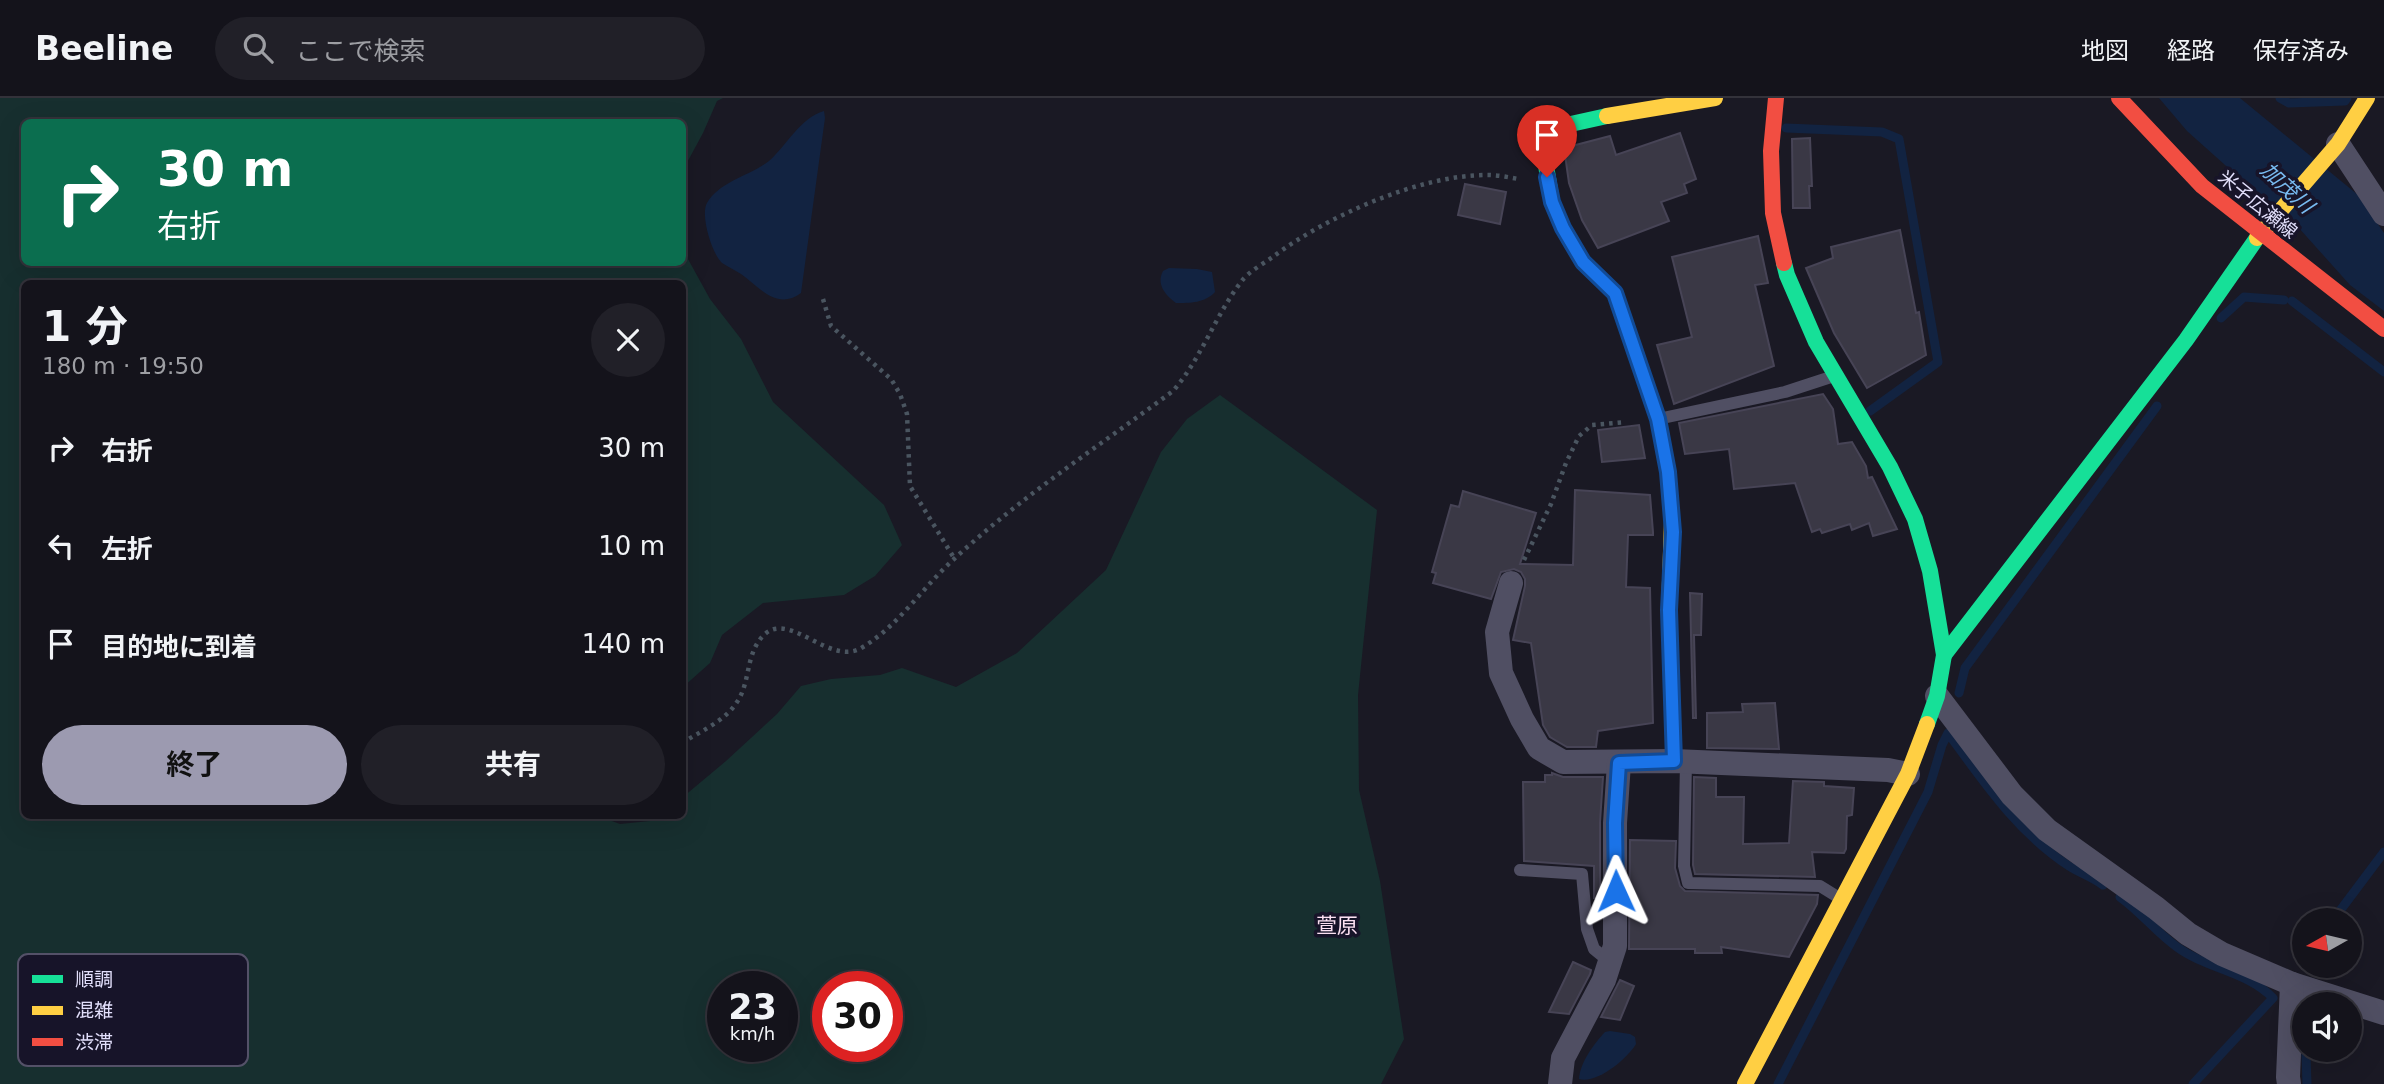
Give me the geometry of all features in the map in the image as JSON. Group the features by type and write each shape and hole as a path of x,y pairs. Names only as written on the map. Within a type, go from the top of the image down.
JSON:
{"street":[{"path":"1680,762 1669,610 1673,532 1668,472 1658,419 1615,293 1583,262 1563,228 1552,202 1541,135 1548,129 1642,109 1714,98"},
{"path":"1745,1084 1908,775 1937,696 1944,655 1930,571 1915,519 1890,467 1816,342 1787,275 1773,213 1771,151 1776,98"},
{"name":"米子広瀬線","path":"2119,98 2202,187 2384,329"},
{"path":"1944,655 2186,340 2260,234 2338,144 2367,98"},
{"path":"2338,144 2384,214"},
{"path":"1511,583 1497,632 1501,673 1539,748 1563,762 1680,762 1888,770 1908,775"},
{"path":"1937,696 2012,795 2047,830 2188,934 2222,954 2292,984 2384,1013"},
{"path":"1560,1084 1563,1058 1604,980 1615,946 1615,823 1619,763"},
{"path":"2289,1084 2292,984"}],"lane":[{"path":"1658,419 1786,392 1835,375"},
{"path":"1680,762 1688,883 1820,886 1842,900"},
{"path":"1520,870 1582,874 1587,929 1594,949 1609,962"}],"path":[{"path":"686,740 727,714 739,700 751,657 766,632 778,629 793,631 838,652 854,652 885,631 954,558 1029,495 1173,391 1186,377 1242,279 1298,238 1365,205 1446,179 1488,175 1518,179 1547,177"},
{"path":"823,299 831,326 891,379 900,394 907,414 910,486 954,558"},
{"path":"1511,583 1541,526 1579,436 1592,425 1658,419"}],"green space":[{"path":"0,98 723,98 717,101 686,164 686,119 21,119 21,266 686,266 686,255 710,299 741,339 773,402 884,505 902,545 875,576 844,595 763,603 722,635 710,663 686,684 686,280 21,280 21,819 606,819 620,824 654,819 686,819 686,794 777,714 801,686 831,679 880,675 902,668 956,687 1017,653 1106,570 1161,452 1187,419 1220,395 1377,510 1358,695 1359,790 1380,881 1404,1039 1381,1084 0,1084"}],"water":[{"name":"加茂川","path":"2159,98 2240,98 2358,195 2384,233 2384,311 2350,285 2298,227 2187,131"},
{"path":"824,111 801,293 792,298 776,298 718,258 708,234 705,209 720,189 769,161 801,126"},
{"path":"1169,268 1212,272 1215,292 1202,300 1176,303 1161,285 1163,271"},
{"path":"1605,1032 1630,1034 1635,1037 1636,1044 1626,1056 1603,1074 1586,1080 1579,1079 1588,1054"}],"building":[{"path":"1680,133 1696,179 1684,184 1687,193 1661,202 1669,221 1598,248 1582,220 1569,183 1564,148 1610,136 1616,155"},
{"path":"1810,138 1810,208 1793,208 1792,139"},
{"path":"1465,184 1506,192 1500,224 1458,215"},
{"path":"1900,230 1926,355 1867,388 1834,333 1806,268 1833,258 1831,247"},
{"path":"1758,236 1768,283 1755,285 1774,366 1674,404 1657,345 1692,337 1672,257"},
{"path":"1823,394 1833,409 1838,444 1852,442 1866,466 1868,478 1872,477 1897,529 1873,536 1869,523 1852,530 1850,524 1822,533 1820,529 1812,532 1795,483 1734,489 1729,449 1685,454 1679,423"},
{"path":"1639,425 1645,458 1602,462 1598,430"},
{"path":"1575,490 1650,495 1653,535 1628,535 1626,587 1650,588 1653,723 1598,731 1596,747 1567,747 1550,737 1543,725 1531,643 1513,640 1525,586 1521,572 1514,569 1501,572 1491,599 1433,583 1436,573 1432,572 1451,505 1459,507 1463,491 1536,513 1520,564 1573,565"},
{"path":"1690,593 1702,594 1701,635 1694,635 1696,718 1693,718"},
{"path":"1775,703 1779,749 1707,748 1707,713 1743,712 1742,704"},
{"path":"1552,773 1563,777 1603,777 1600,898 1594,898 1594,866 1524,861 1523,782 1545,782 1545,775"},
{"path":"1694,777 1716,778 1716,797 1744,797 1743,844 1789,843 1793,781 1824,782 1824,786 1854,788 1852,815 1847,816 1846,849 1844,853 1812,852 1815,877 1695,874"},
{"path":"1630,840 1676,841 1675,868 1680,886 1685,891 1818,895 1817,904 1789,957 1721,947 1722,953 1695,953 1695,949 1629,949"},
{"path":"1573,962 1591,970 1590,974 1569,1014 1549,1012"},
{"path":"1620,980 1634,986 1620,1020 1601,1017"}],"waterway":[{"path":"2280,98 2289,103 2345,101 2347,98"},
{"path":"1786,128 1882,132 1899,139 1938,362 1870,411"},
{"path":"2221,318 2244,297 2284,300"},
{"path":"2292,301 2384,372"},
{"path":"1959,693 1965,668 2157,406"},
{"path":"1778,1084 1928,792 1948,733 2002,805 2034,838 2069,866 2103,885"},
{"path":"2342,908 2384,852"},
{"path":"2120,897 2177,947 2251,982 2273,998 2193,1084"},
{"path":"2306,1062 2307,1084"}],"traffic: fast":[{"path":"1607,116 1548,129 1541,135 1552,202 1563,228 1583,262 1615,293 1658,419 1668,472 1672,521"},
{"path":"1944,655 2186,340 2257,238"},
{"path":"1784,263 1816,342 1890,467 1915,519 1930,571 1944,655 1937,696 1927,724"}],"traffic: slow":[{"path":"1607,116 1715,98"},
{"path":"2257,238 2338,144 2367,98"},
{"path":"1672,521 1669,610 1674,761"},
{"path":"1745,1084 1908,774 1927,724"}],"traffic: jam":[{"path":"1776,98 1771,151 1773,213 1784,263"},
{"path":"2119,98 2202,186 2384,329"}],"district":[{"name":"萱原","path":"1337,926"}],"route":[{"path":"1547,177 1552,202 1563,228 1583,262 1615,293 1658,419 1668,472 1673,532 1669,610 1674,761 1619,763 1615,823 1616,891"}]}
